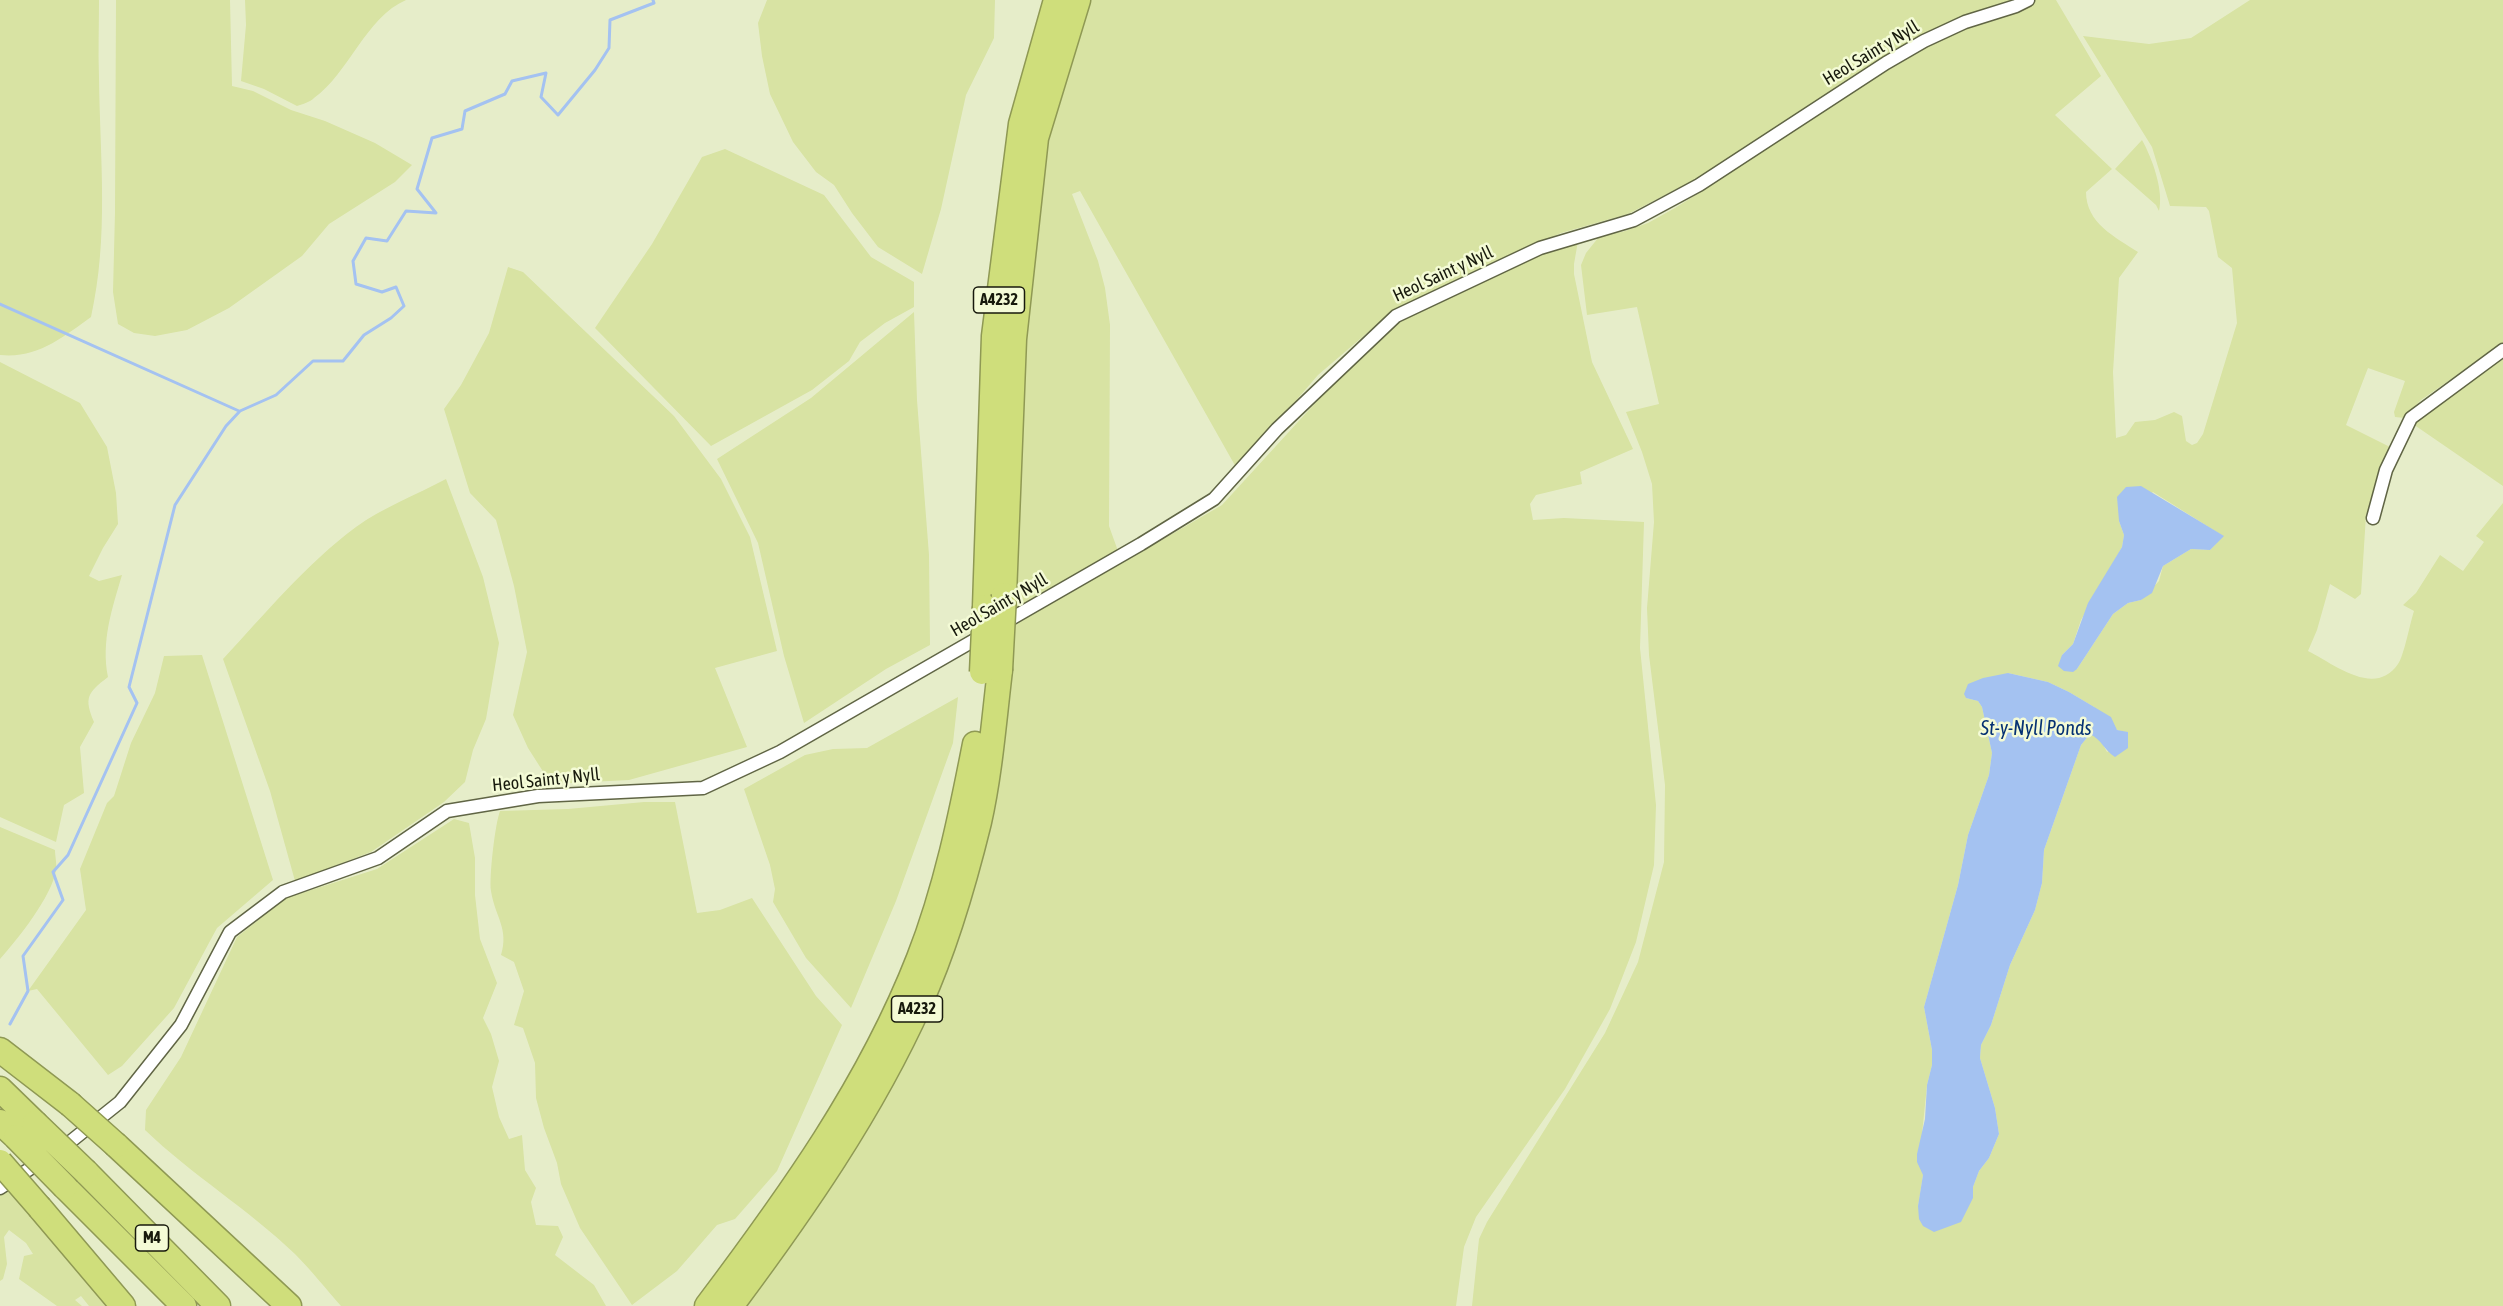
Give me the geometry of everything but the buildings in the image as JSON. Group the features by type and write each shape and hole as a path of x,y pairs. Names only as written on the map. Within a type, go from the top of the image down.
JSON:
{"highway":[{"name":"A4232","path":"994,601 994,336 1021,124 1056,0"},
{"name":"A4232","path":"731,1306 805,1203 860,1119 920,1004 948,934 979,821 1014,339 1036,138 1078,0"},
{"name":"A4232","path":"707,1306 783,1202 833,1128 880,1046 919,958 948,874 991,671"},
{"path":"0,1050 69,1104 116,1145 289,1306"},
{"name":"M4","path":"0,1089 86,1172 218,1306"},
{"name":"M4","path":"8,1130 184,1306"},
{"path":"0,1162 123,1306"},
{"path":"694,1306 747,1240 783,1202"},
{"path":"258,1276 294,1306"}],"street":[{"name":"Heol Saint y Nyll","path":"0,1188 72,1143 120,1102 181,1025 230,932 283,892 378,858 447,811 538,796 703,788 780,752 1141,544 1214,499 1277,429 1396,316 1540,248 1634,220 1699,185 1886,63 1924,41 1965,22 2028,0"},
{"path":"2373,519 2386,470 2410,418 2503,350"}],"green space":[{"path":"0,0 99,0 102,228 97,287 91,317 49,345 26,354 13,355 0,355"},
{"path":"116,0 230,0 232,86 253,91 291,110 325,121 375,143 412,165 395,182 329,224 302,256 229,308 187,330 155,336 134,333 118,324 113,292"},
{"path":"245,0 406,0 392,8 380,19 338,75 326,87 310,101 297,106 264,89 241,81 246,25"},
{"path":"767,0 995,0 994,38 966,95 941,209 922,274 878,247 834,185 816,172 793,142 770,94 762,56 758,23"},
{"path":"1077,0 2018,0 1880,61 1698,178 1628,214 1561,233 1395,309 1318,375 1237,469 1080,191 1072,194 1098,261 1105,288 1110,325 1109,526 1118,551 1012,613 1017,283"},
{"path":"2035,0 2056,0 2101,76 2055,115 2112,169 2086,192 2087,203 2096,221 2103,228 2138,252 2119,278 2113,372 2116,438 2126,435 2135,422 2155,420 2174,412 2182,416 2186,441 2192,445 2197,443 2203,434 2237,323 2232,268 2218,257 2209,211 2206,207 2170,206 2152,147 2083,36 2149,44 2191,38 2250,0 2503,0 2503,343 2421,400 2404,418 2395,417 2394,412 2405,381 2368,368 2346,425 2390,447 2366,515 2361,594 2355,599 2330,584 2317,630 2308,651 2354,675 2378,678 2389,674 2400,660 2414,611 2403,605 2416,593 2440,555 2463,571 2484,542 2476,536 2503,503 2503,1306 1472,1306 1479,1239 1487,1222 1605,1033 1638,962 1664,862 1665,785 1649,655 1647,608 1654,522 1652,484 1626,412 1659,404 1637,307 1587,315 1581,265 1586,253 1598,238 1605,234 1622,232 1648,223 1675,208 1721,179 1816,112 1955,28 2016,9","holes":["2153,492 2223,536 2210,550 2191,549 2163,566 2159,581 2141,600 2128,603 2113,614 2077,669 2062,655 2073,644 2081,620 2122,547 2124,535 2119,521","2008,673 2048,682 2069,692 2094,707 2117,730 2128,733 2127,739 2107,752 2100,739 2090,734 2081,745 2044,850 2042,883 2035,910 2010,965 1991,1025 1981,1045 1980,1058 1995,1108 1999,1134 1989,1158 1979,1171 1973,1187 1973,1198 1918,1207 1923,1175 1922,1134 1927,1085 1932,1065 1932,1050 1924,1007 1958,885 1968,835 1989,775 1992,753 1982,707 1978,701 1966,698"]},
{"path":"2142,140 2150,156 2158,184 2159,211 2156,205 2115,169"},
{"path":"725,149 824,195 871,257 914,282 914,307 885,323 860,342 849,361 812,390 711,446 595,328 652,244 702,157"},
{"path":"1578,241 1574,274 1592,362 1633,449 1580,472 1582,484 1536,495 1530,504 1533,520 1564,518 1644,522 1640,648 1656,805 1654,865 1636,942 1610,1009 1565,1089 1476,1217 1464,1247 1456,1306 743,1306 919,1030 967,912 990,815 1012,621 1125,556 1160,541 1222,505 1340,376 1398,321 1541,252"},
{"path":"508,267 523,272 674,416 721,479 750,537 777,651 715,668 747,747 629,780 551,784 528,748 513,715 527,652 514,586 496,520 470,493 444,409 461,385 489,333"},
{"path":"914,312 917,400 929,555 930,645 886,669 804,723 784,656 758,543 717,459 811,398"},
{"path":"2503,349 2503,486 2410,422"},
{"path":"0,362 80,403 107,447 116,493 118,524 89,576 99,581 122,575 111,613 107,638 108,677 89,696 89,707 94,722 80,747 84,793 64,805 56,842 0,817"},
{"path":"446,479 483,577 499,643 486,719 473,750 465,782 444,802 371,852 295,881 270,791 223,659 286,590 338,541 377,514"},
{"path":"202,655 273,880 217,928 174,1008 122,1066 108,1075 37,989 28,991 86,910 80,869 107,803 114,796 131,743 155,693 164,656"},
{"path":"958,697 953,743 896,901 851,1008 806,958 773,902 775,889 770,865 744,789 805,755 833,749 867,748"},
{"path":"644,802 675,802 697,913 720,910 752,898 816,996 842,1025 777,1171 735,1219 717,1225 677,1271 632,1305 580,1228 561,1184 557,1163 536,1098 535,1063 523,1028 514,1025 524,991 514,962 501,955 503,937 491,884 494,839 500,811 568,809"},
{"path":"454,819 469,823 475,858 475,895 480,939 497,983 483,1018 491,1034 499,1061 492,1087 499,1117 509,1139 522,1135 525,1170 536,1188 531,1202 536,1225 558,1226 563,1237 555,1255 594,1285 606,1306 341,1306 301,1260 277,1238 145,1130 146,1110 181,1057 237,937 286,898 377,869"},
{"path":"0,827 55,850 56,870 41,904 25,929 0,959"},
{"path":"0,1178 113,1306 89,1306 81,1296 75,1300 82,1306 57,1306 19,1279 24,1256 33,1254 26,1243 9,1230 4,1237 7,1264 3,1279 0,1281"}],"water":[{"name":"St-y-Nyll Ponds","path":"2141,486 2224,536 2210,550 2191,549 2163,566 2152,593 2141,600 2128,603 2113,614 2077,669 2073,672 2064,671 2058,666 2062,655 2073,644 2088,603 2122,547 2124,535 2119,521 2117,497 2126,487"},
{"name":"St-y-Nyll Ponds","path":"2008,673 2048,682 2111,717 2117,730 2128,732 2128,748 2115,757 2090,734 2081,745 2044,850 2042,883 2035,910 2010,965 1991,1025 1981,1045 1980,1058 1995,1108 1999,1134 1989,1158 1979,1171 1973,1187 1973,1198 1961,1222 1934,1232 1923,1226 1919,1219 1918,1206 1923,1175 1917,1162 1917,1154 1925,1119 1927,1085 1932,1065 1932,1050 1924,1007 1958,885 1968,835 1989,775 1992,753 1982,707 1978,701 1966,698 1964,694 1968,684 1983,678"}],"waterway":[{"path":"10,1024 28,991 23,956 63,900 53,872 68,855 137,703 129,687 175,505 226,426 240,411 276,395 313,361 343,361 364,335 391,318 404,306 396,287 382,292 356,284 353,261 366,238 387,241 406,211 436,213 417,189 432,138 462,129 465,111 505,94 512,81 546,73 541,97 558,115 595,70 609,48 610,20 654,3 653,0"},
{"path":"0,304 239,411"}]}
